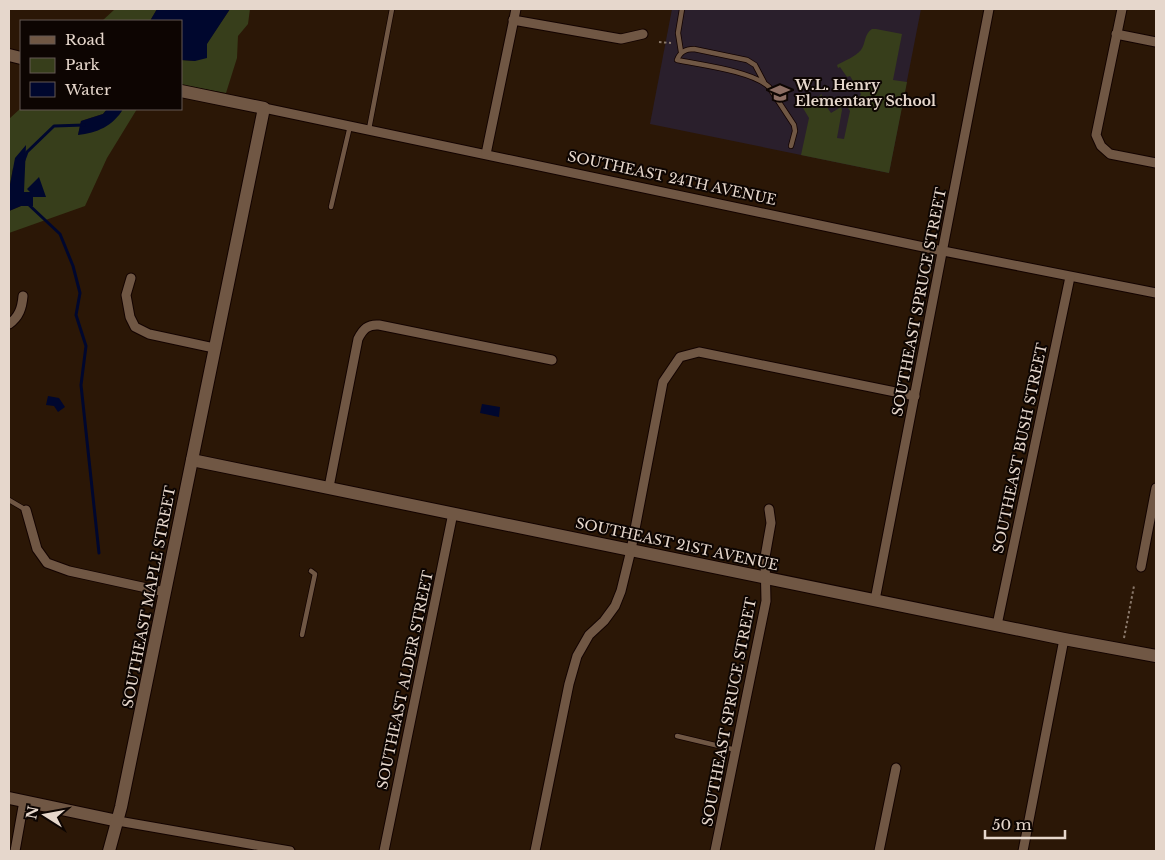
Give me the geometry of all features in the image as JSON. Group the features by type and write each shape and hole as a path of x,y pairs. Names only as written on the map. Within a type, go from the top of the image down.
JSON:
{"street":[{"path":"486,154 516,9"},
{"name":"SOUTHEAST SPRUCE STREET","path":"875,600 989,9"},
{"path":"1122,9 1096,135 1101,145 1110,154 1156,163"},
{"path":"513,20 621,39 643,34"},
{"path":"1116,34 1156,42"},
{"name":"SOUTHEAST 24TH AVENUE","path":"182,90 943,251 1156,293"},
{"name":"SOUTHEAST MAPLE STREET","path":"109,851 118,821 264,108"},
{"name":"SOUTHEAST BUSH STREET","path":"997,625 1070,277"},
{"path":"131,278 126,295 130,317 135,327 148,334 214,348"},
{"path":"9,324 15,320 22,307 23,296"},
{"path":"329,487 358,339 366,327 379,325 552,360"},
{"path":"535,851 569,684 577,656 589,635 604,621 615,606 621,591 631,550 663,382 680,357 699,352 915,396"},
{"name":"SOUTHEAST 21ST AVENUE","path":"192,460 1064,639 1156,656"},
{"path":"1140,567 1156,488"},
{"name":"SOUTHEAST SPRUCE STREET","path":"715,851 766,601 767,578 765,556 771,523 769,509"},
{"path":"26,510 37,548 47,563 69,571 165,592"},
{"name":"SOUTHEAST ALDER STREET","path":"384,851 454,513"},
{"path":"1024,851 1064,639"},
{"path":"879,851 896,768"},
{"path":"9,798 241,847 290,851"},
{"path":"15,851 24,801"}],"lane":[{"path":"369,129 392,9"},
{"path":"682,9 679,43 681,52 677,60 748,75 764,82 769,86 794,125 795,131 790,146"},
{"path":"681,52 694,49 748,60 755,65 764,82"},
{"path":"331,207 350,125"},
{"path":"9,500 26,510"},
{"path":"302,636 315,574 311,571"},
{"path":"677,736 736,750"}],"path":[{"path":"659,42 679,43"},
{"path":"1124,640 1134,586"}],"shaded area":[{"name":"W.L. Henry Elementary School","path":"672,9 921,9 889,173 650,124"}],"green space":[{"path":"115,9 157,9 151,20 103,20"},
{"path":"230,9 250,9 248,24 238,36 237,58 226,93 182,85 182,60 195,61"},
{"path":"872,29 902,34 893,80 907,82 889,173 801,155 809,118 803,108 822,94 821,99 831,113 841,107 837,138 844,139 850,111 846,105 859,98 861,94 850,76 847,77 837,65 853,57 861,50 868,33"},
{"path":"20,109 106,110 103,114 81,121 78,135 119,115 122,110 136,110 107,158 85,206 9,233 9,211 21,206 32,197 46,197 31,192 24,192 23,178 13,168 9,190 9,119"}],"water":[{"path":"157,9 230,9 207,44 207,58 195,61 182,60 182,20 151,20"},
{"path":"106,110 122,110 104,128 78,135 81,121 103,114"},
{"path":"26,145 24,192 30,192 27,189 39,177 46,197 33,197 33,206 21,206 9,211 9,190 15,158"},
{"path":"48,396 59,398 65,407 58,412 54,406 46,405"},
{"path":"482,404 500,407 499,417 480,413"}],"waterway":[{"path":"24,160 27,152 54,126 84,125"},
{"path":"28,204 60,234 73,266 80,293 76,315 86,346 81,385 99,553"}],"place":[{"name":"W.L. Henry Elementary School","path":"780,93"}]}
